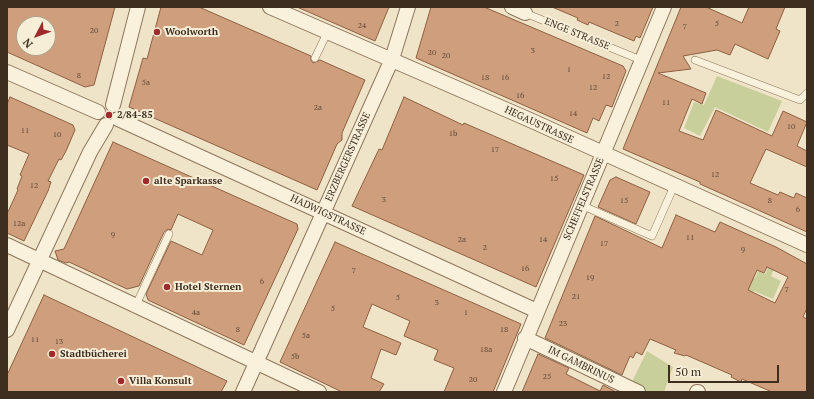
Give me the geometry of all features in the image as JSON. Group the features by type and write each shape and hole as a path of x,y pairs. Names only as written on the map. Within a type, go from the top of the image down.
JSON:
{"street":[{"path":"113,105 138,7"},
{"name":"HEGAUSTRASSE","path":"270,7 392,59 807,245"},
{"name":"ERZBERGERSTRASSE","path":"243,392 392,59 408,7"},
{"name":"ENGE STRASSE","path":"512,7 525,12"},
{"name":"SCHEFFELSTRASSE","path":"504,392 664,7"},
{"path":"7,72 98,112"},
{"path":"7,330 90,152 119,111 113,105 104,105 98,112"},
{"path":"98,112 100,122 112,122"},
{"name":"HADWIGSTRASSE","path":"112,122 163,140 537,312"},
{"path":"7,245 319,392"},
{"name":"IM GAMBRINUS","path":"526,338 638,392"}],"lane":[{"name":"ENGE STRASSE","path":"525,12 642,60"},
{"path":"315,58 328,32"},
{"path":"695,60 800,100 807,92"},
{"path":"581,205 652,236 674,186"},
{"path":"136,306 169,234"}],"green space":[{"path":"717,76 782,101 768,132 715,107 700,136 684,128 694,102 704,105"},
{"path":"708,249 741,273 755,278 758,271 765,274 769,266 774,269 771,276 781,281 773,299 754,291 751,295"},
{"path":"647,351 673,367 664,392 638,392 629,388"}],"building":[{"path":"7,7 115,7 94,85 85,87 7,52"},
{"path":"161,7 199,7 311,56 313,63 320,60 365,80 342,133 342,140 337,144 317,190 129,107 143,58 147,59"},
{"path":"297,7 389,7 375,41"},
{"path":"431,7 484,7 623,66 626,71 612,107 606,105 599,121 593,118 587,133 416,58"},
{"path":"552,7 653,7 640,38 636,36 634,41 589,22 588,25 577,20 578,18"},
{"path":"681,7 706,7 742,23 749,7 785,7 776,29 780,31 768,59 735,44 730,55 717,50 683,56 691,69 658,73 706,93 702,104 692,99 679,131 703,140 716,110 772,136 783,111 807,122 797,146 807,151 807,167 766,149 750,183 778,195 780,192 794,198 796,193 807,198 807,232 700,184 700,182 623,149"},
{"path":"10,97 73,125 75,130 66,151 61,160 59,159 48,181 51,182 48,191 24,241 7,233 7,214 18,190 17,189 22,176 20,175 29,154 7,145 7,104"},
{"path":"404,97 463,125 464,123 584,175 536,287 352,206 379,149 382,150"},
{"path":"113,142 297,224 298,229 244,345 148,300 146,294 171,241 202,255 213,230 178,214 171,230 168,229 164,232 139,286 127,289 69,262 66,263 58,260 55,251 64,249"},
{"path":"616,177 650,192 636,224 598,207 610,180"},
{"path":"676,215 715,232 720,222 776,247 807,264 807,308 803,317 807,319 807,392 772,392 742,379 741,382 731,377 732,375 686,355 674,353 676,350 650,339 642,355 636,352 633,358 630,356 622,375 545,338 595,216 662,248","holes":["767,267 788,277 775,303 748,290 757,270 764,273"]},
{"path":"335,242 521,324 493,392 444,392 454,368 434,360 438,350 404,336 410,321 372,304 363,327 401,343 396,355 381,349 371,378 384,384 379,392 342,392 280,362"},
{"path":"44,295 227,381 221,392 7,392 7,375"},
{"path":"538,354 569,368 566,374 600,391 603,385 616,392 522,392"}],"place":[{"name":"Woolworth","path":"157,32"},
{"name":"2/84-85","path":"109,115"},
{"name":"alte Sparkasse","path":"146,181"},
{"name":"Hotel Sternen","path":"167,287"},
{"name":"Stadtbücherei","path":"52,354"},
{"name":"Villa Konsult","path":"121,381"}]}
